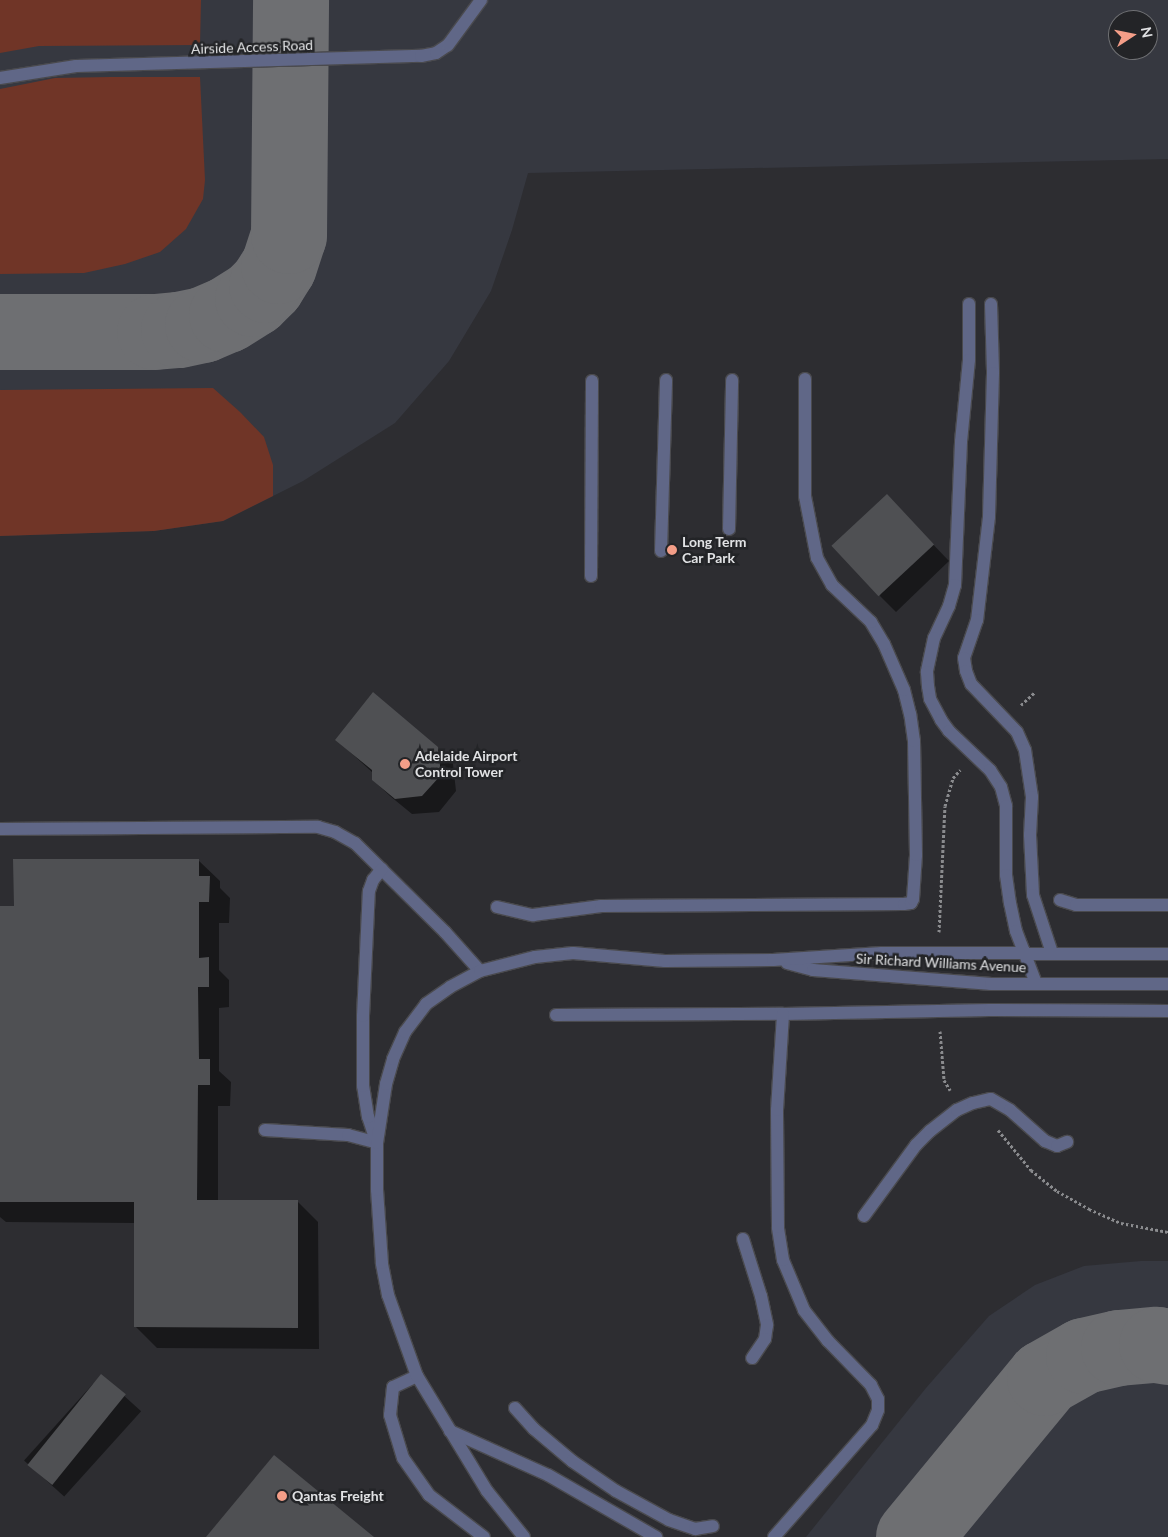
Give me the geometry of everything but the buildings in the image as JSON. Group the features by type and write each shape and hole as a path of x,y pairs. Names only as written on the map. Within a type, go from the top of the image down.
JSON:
{"street":[{"name":"Airside Access Road","path":"0,78 76,66 421,56 436,53 448,45 481,0"},
{"path":"969,304 969,360 961,442 955,585 949,606 934,638 927,672 928,686 930,699 940,720 990,770 1001,787 1006,806 1006,875 1010,903 1016,931 1036,983"},
{"path":"991,304 993,373 989,517 977,620 964,658 971,684 1016,732 1025,750 1032,797 1030,835 1033,895 1052,953"},
{"path":"497,907 533,915 601,906 911,904 916,855 914,740 910,714 904,690 884,644 871,622 832,585 817,558 805,496 805,378"},
{"path":"661,551 666,380"},
{"path":"729,529 732,380"},
{"path":"591,576 592,381"},
{"path":"0,829 318,827 336,832 355,843 382,869 445,932 480,971"},
{"path":"377,1143 368,1117 363,1086 363,1016 369,891 382,869"},
{"path":"1060,900 1076,905 1168,905"},
{"name":"Sir Richard Williams Avenue","path":"524,1537 487,1491 417,1376 388,1295 382,1263 377,1190 377,1143 388,1076 392,1058 405,1032 426,1004 450,987 480,971 535,957 573,953 664,961 773,960 882,953 1168,954"},
{"name":"Sir Richard Williams Avenue","path":"773,960 813,970 991,984 1168,984"},
{"path":"556,1015 783,1014 990,1010 1168,1011"},
{"path":"774,1537 872,1425 878,1410 878,1399 871,1385 828,1341 804,1310 783,1260 778,1227 777,1110 783,1014"},
{"path":"864,1216 907,1156 921,1140 957,1110 973,1103 991,1099 1010,1110 1045,1141 1058,1146 1067,1142"},
{"path":"265,1130 348,1135 377,1143"},
{"path":"743,1239 767,1325 765,1339 752,1358"},
{"path":"417,1376 393,1387 390,1415 403,1458 429,1495 484,1537"},
{"path":"515,1408 534,1429 572,1461 616,1491 669,1520 695,1528 713,1526"},
{"path":"450,1431 548,1475 656,1537"}],"shaded area":[{"path":"0,0 1168,0 1168,159 528,173 512,230 491,291 449,361 395,423 303,481 223,521 154,531 0,536"},
{"path":"0,0 201,0 200,45 39,46 0,53"},
{"path":"200,77 205,180 203,199 186,229 160,252 125,264 84,273 0,274 0,89 55,78"},
{"path":"213,388 264,437 273,465 273,496 223,521 154,531 0,536 0,390"},
{"path":"1141,1261 1168,1261 1168,1537 806,1537 926,1388 989,1316 1035,1285 1084,1266"}],"taxiway":[{"path":"0,332 155,332 179,330 203,325 227,315 253,299 267,285 279,266 289,236 291,0"},
{"path":"914,1537 1045,1378 1084,1356 1119,1348 1157,1345 1168,1347"}],"place":[{"name":"Long Term Car Park","path":"672,550"},
{"name":"Adelaide Airport Control Tower","path":"405,764"},
{"name":"Qantas Freight","path":"282,1496"}]}
